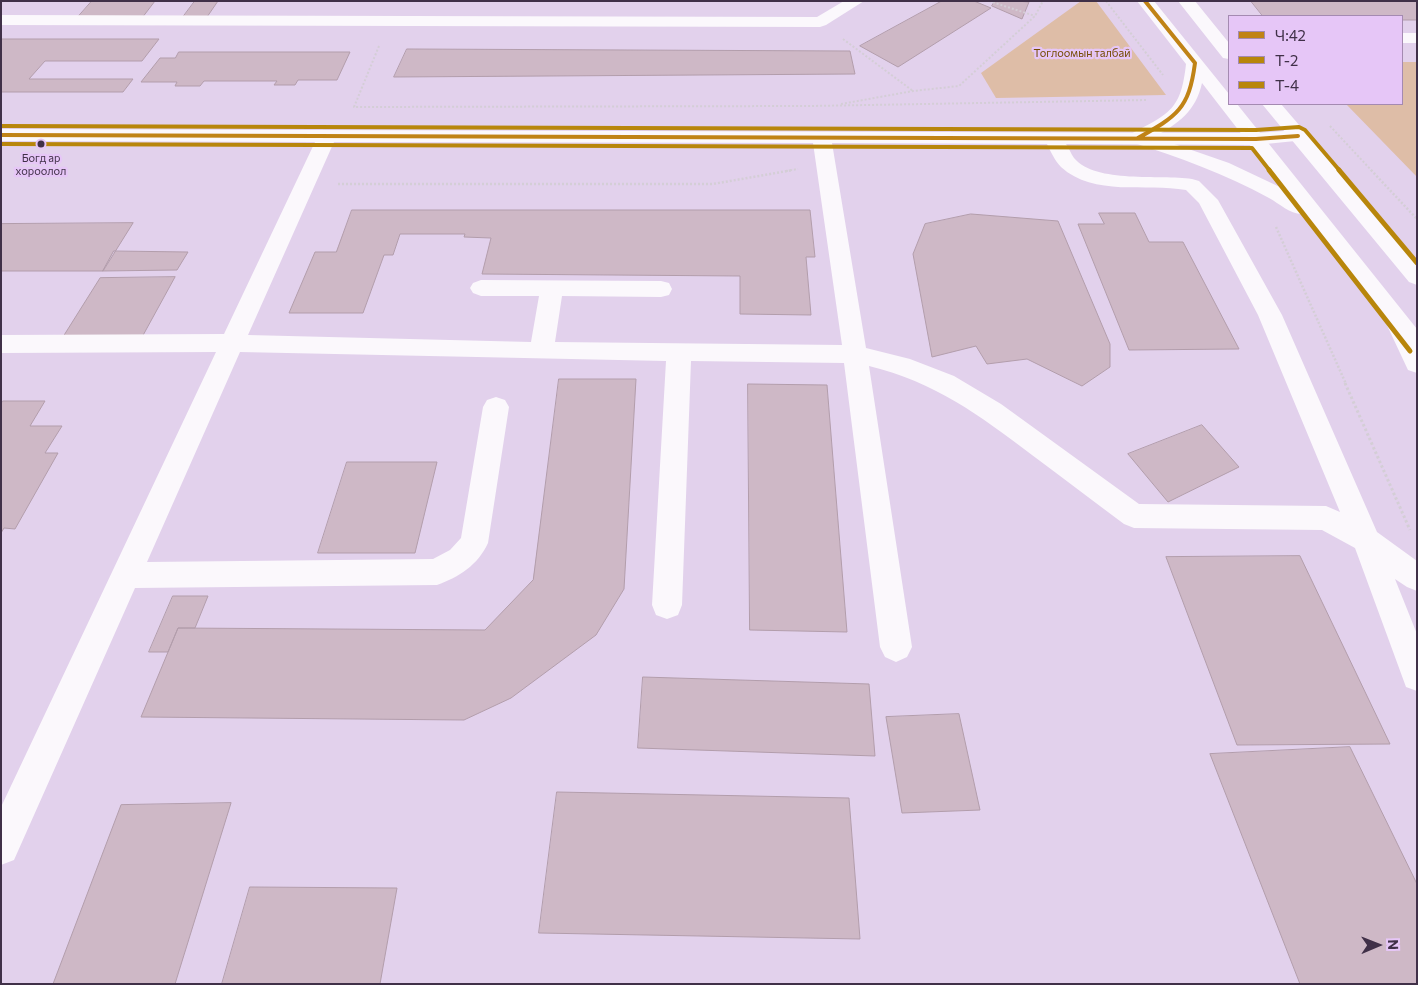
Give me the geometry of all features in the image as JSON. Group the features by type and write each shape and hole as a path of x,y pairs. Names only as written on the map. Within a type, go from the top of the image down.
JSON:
{"main road":[{"path":"1,20 21,1"},
{"path":"1,20 360,20 392,14 562,14 820,22 856,1"},
{"path":"1145,1 1228,104"},
{"path":"1186,1 1223,38 1228,51"},
{"path":"350,5 360,20"},
{"path":"213,20 221,8 227,6"},
{"path":"1403,38 1417,38"},
{"path":"1138,138 1171,120 1188,104 1194,84 1195,63"},
{"path":"1229,105 1417,346"},
{"path":"1272,105 1417,277"},
{"path":"1,135 326,138 1256,139 1298,136"},
{"path":"1,847 326,138"},
{"path":"822,138 855,354 896,646"},
{"path":"1052,138 1067,162 1082,173 1107,180 1180,183 1192,186 1208,200 1270,315 1366,540 1417,676"},
{"path":"1138,138 1184,151 1229,168 1276,192 1318,219"},
{"path":"481,288 661,289"},
{"path":"542,351 552,288"},
{"path":"1397,321 1417,364"},
{"path":"1,344 231,344 542,351 855,354 901,365 945,383 992,411 1134,516 1326,518 1366,540 1417,578"},
{"path":"667,605 679,351"},
{"path":"125,575 437,572 460,559 474,543 496,407"}],"path":[{"path":"989,1 1035,16"},
{"path":"830,106 913,91 959,86 1035,16 1042,1"},
{"path":"1106,1 1164,77"},
{"path":"392,14 354,107 830,106 1152,100"},
{"path":"820,22 913,91"},
{"path":"1325,120 1417,218"},
{"path":"305,184 713,184 826,164"},
{"path":"1272,218 1413,536"}],"green space":[{"name":"Тоглоомын талбай","path":"1081,1 1096,1 1166,95 996,98 981,73"},
{"path":"1403,62 1417,62 1417,177 1347,105 1403,105"}],"building":[{"path":"92,1 155,1 142,18 77,18"},
{"path":"195,1 218,1 207,17 183,17"},
{"path":"942,1 974,1 991,8 898,67 860,46"},
{"path":"995,1 1029,2 1022,19 992,6"},
{"path":"1251,1 1417,1 1417,20 1403,20 1403,15 1262,15"},
{"path":"1,39 159,39 142,61 45,61 29,79 133,79 123,92 1,92"},
{"path":"407,49 850,51 855,74 394,77"},
{"path":"179,52 350,52 337,80 298,80 295,85 274,85 277,81 204,81 200,86 175,86 177,82 141,82 160,58 175,58"},
{"path":"352,210 810,210 815,257 806,257 811,315 740,314 740,276 482,274 491,238 464,237 465,234 400,234 393,255 384,255 363,313 289,313 315,252 336,252"},
{"path":"1099,213 1135,213 1149,242 1183,242 1239,349 1129,350 1078,224 1104,224"},
{"path":"971,214 1058,221 1110,344 1110,367 1082,386 1027,359 987,364 976,346 932,357 913,254 925,224"},
{"path":"133,223 103,271 1,271 1,224"},
{"path":"114,251 188,252 177,270 103,271"},
{"path":"175,277 141,339 61,340 100,278"},
{"path":"559,379 636,379 624,589 596,635 511,698 464,720 141,717 178,628 485,630 533,580"},
{"path":"748,384 827,385 847,632 750,630"},
{"path":"3,401 45,401 30,426 62,426 45,453 58,453 15,529 4,528 1,533 1,404"},
{"path":"1202,425 1239,467 1168,502 1128,454"},
{"path":"347,462 437,462 415,553 318,553"},
{"path":"1300,556 1390,744 1237,745 1166,557"},
{"path":"173,596 208,596 195,628 178,628 168,652 149,652"},
{"path":"643,677 869,684 875,756 638,748"},
{"path":"959,714 980,810 902,813 886,717"},
{"path":"1350,747 1417,884 1417,984 1300,984 1210,754"},
{"path":"557,792 849,798 860,939 539,933"},
{"path":"231,803 175,984 53,984 121,805"},
{"path":"250,887 397,888 380,984 222,984"}],"transit line":[{"name":"Ч:42","path":"1138,138 1163,124 1180,110 1190,92 1195,63 1145,1"},
{"name":"Т-4","path":"1,126 1256,130 1299,127 1305,130 1417,263"},
{"name":"Ч:42","path":"1,135 1256,139 1298,136"},
{"name":"Т-2","path":"1,144 1252,148 1410,351"}],"place":[{"name":"Богд ар хороолол","path":"41,144"}]}
